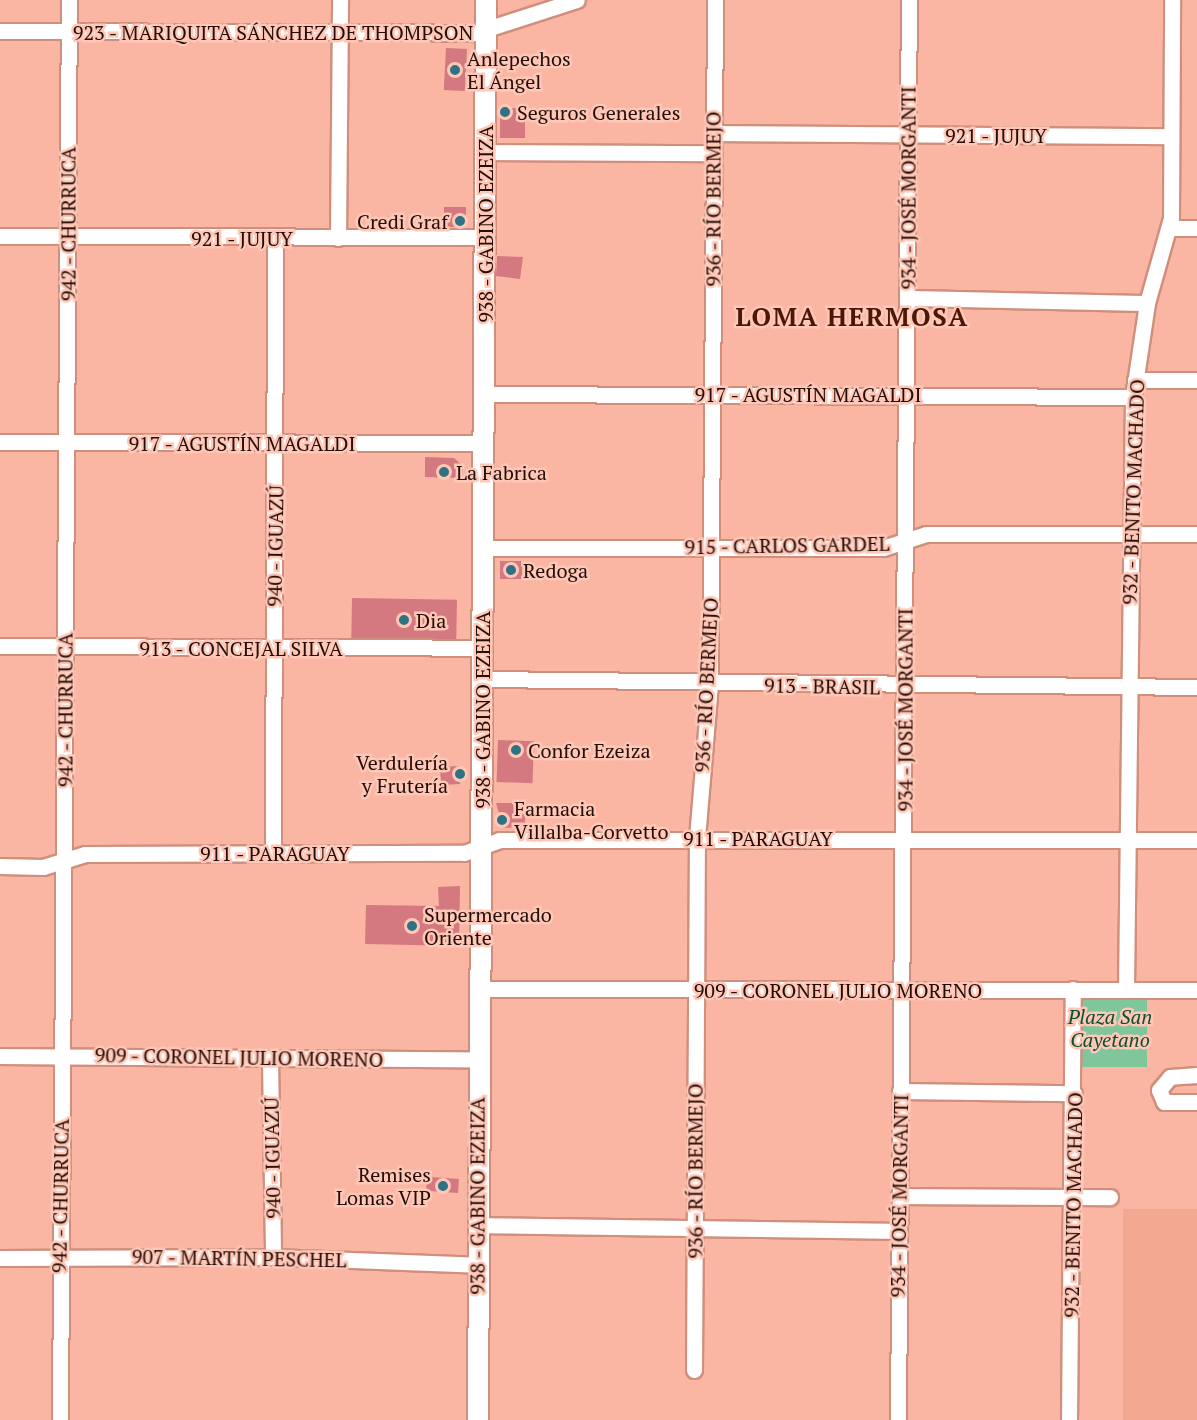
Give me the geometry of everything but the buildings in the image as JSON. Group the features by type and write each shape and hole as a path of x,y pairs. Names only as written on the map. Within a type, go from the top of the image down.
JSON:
{"street":[{"name":"942 - CHURRUCA","path":"60,1420 58,1257 66,859 64,647 69,0"},
{"path":"338,238 340,0"},
{"name":"938 - GABINO EZEIZA","path":"478,1420 477,1059 481,847 486,0"},
{"name":"923 - MARIQUITA SÁNCHEZ DE THOMPSON","path":"0,31 486,32 577,0"},
{"name":"936 - RÍO BERMEJO","path":"694,1370 697,838 710,684 715,0"},
{"name":"934 - JOSÉ MORGANTI","path":"898,1420 898,1231 907,686 905,542 909,0"},
{"name":"932 - BENITO MACHADO","path":"1126,989 1133,397 1147,303 1170,228 1172,0"},
{"name":"921 - JUJUY","path":"714,133 1170,136"},
{"path":"486,152 713,153"},
{"path":"1170,228 1197,228"},
{"name":"921 - JUJUY","path":"0,236 275,239 484,237"},
{"name":"940 - IGUAZÚ","path":"273,853 275,239"},
{"path":"908,298 1147,303"},
{"path":"1135,380 1197,380"},
{"name":"917 - AGUSTÍN MAGALDI","path":"484,394 1133,397"},
{"name":"917 - AGUSTÍN MAGALDI","path":"0,442 483,443"},
{"name":"915 - CARLOS GARDEL","path":"483,549 883,548 926,534 1197,534"},
{"name":"913 - CONCEJAL SILVA","path":"0,646 482,648"},
{"name":"913 - BRASIL","path":"482,679 710,684 1197,687"},
{"name":"911 - PARAGUAY","path":"0,866 43,867 66,859 273,853 464,853 499,840 697,838 1197,840"},
{"name":"909 - CORONEL JULIO MORENO","path":"479,989 1197,990"},
{"name":"932 - BENITO MACHADO","path":"1070,1420 1074,1196 1073,989"},
{"name":"909 - CORONEL JULIO MORENO","path":"0,1056 477,1059"},
{"name":"940 - IGUAZÚ","path":"270,1059 273,1257"},
{"path":"1197,1075 1170,1077 1159,1090 1164,1102 1197,1102"},
{"path":"900,1091 1074,1093"},
{"path":"899,1196 1110,1197"},
{"path":"478,1225 695,1226 898,1231"},
{"name":"907 - MARTÍN PESCHEL","path":"0,1258 273,1257 477,1265"}],"shaded area":[{"path":"1123,1209 1197,1209 1197,1420 1123,1420"}],"green space":[{"name":"Plaza San Cayetano","path":"1073,989 1147,989 1147,1067 1073,1067"}],"place":[{"name":"Anlepechos El Ángel","path":"455,70"},
{"name":"Seguros Generales","path":"505,112"},
{"name":"Credi Graf","path":"460,221"},
{"name":"La Fabrica","path":"444,472"},
{"name":"Redoga","path":"511,570"},
{"name":"Dia","path":"404,620"},
{"name":"Confor Ezeiza","path":"516,750"},
{"name":"Verdulería y Frutería","path":"460,774"},
{"name":"Farmacia Villalba-Corvetto","path":"502,820"},
{"name":"Supermercado Oriente","path":"412,926"},
{"name":"Remises Lomas VIP","path":"443,1186"}],"district":[{"name":"LOMA HERMOSA","path":"852,317"}]}
